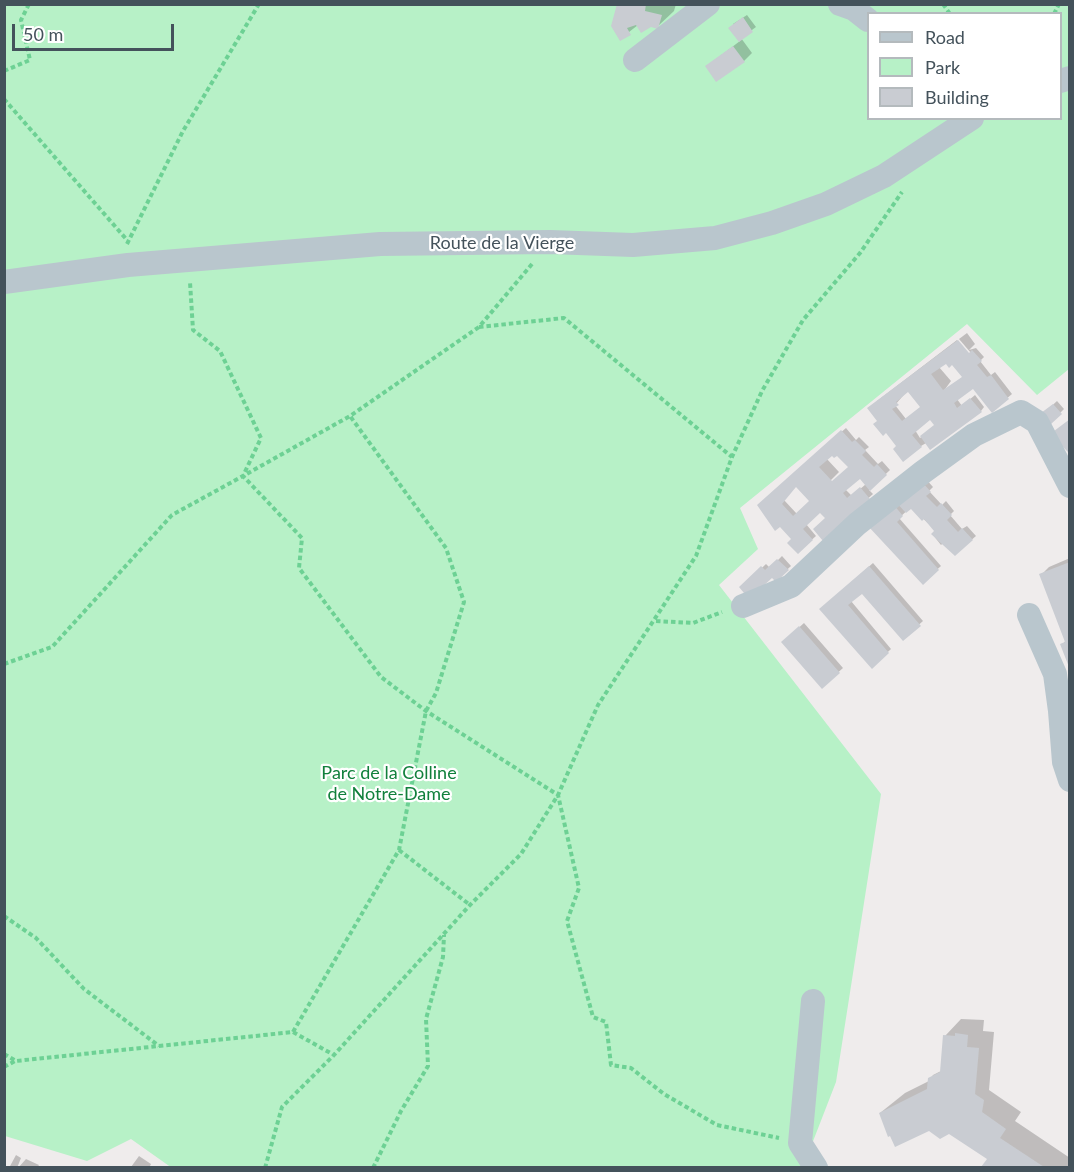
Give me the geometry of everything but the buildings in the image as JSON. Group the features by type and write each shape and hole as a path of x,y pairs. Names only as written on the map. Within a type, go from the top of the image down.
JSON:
{"street":[{"path":"635,60 708,4"},
{"path":"840,4 854,9 867,19"},
{"name":"Route de la Vierge","path":"4,282 128,265 380,244 550,242 633,245 715,238 772,223 826,204 884,176 969,120"},
{"path":"743,606 791,586 857,524 923,472 974,435 1021,412 1037,422 1070,486"},
{"path":"1029,615 1055,674 1065,707 1064,762 1070,780"},
{"path":"813,1001 800,1143 816,1167"}],"path":[{"path":"4,71 30,60 21,20 29,4"},
{"path":"4,99 127,240 183,130 259,4"},
{"path":"265,1167 282,1107 334,1055 470,905 521,854 558,795 598,705 656,621 696,556 732,457 762,392 803,320 860,253 905,188"},
{"path":"4,664 52,646 172,515 350,416 479,327 550,242"},
{"path":"188,260 193,330 220,351 261,438 243,476"},
{"path":"479,327 564,318 732,457"},
{"path":"293,1032 399,850 426,711 436,693 464,602 446,548 350,416"},
{"path":"243,476 302,538 299,568 381,677 426,711 558,795 579,888 567,921 593,1017 606,1022 611,1065 632,1068 664,1094 717,1125 800,1143"},
{"path":"656,621 693,623 743,606"},
{"path":"399,850 470,905"},
{"path":"4,916 36,938 84,989 159,1046"},
{"path":"373,1167 401,1111 428,1066 426,1019 443,957 444,934"},
{"path":"4,1067 16,1061 293,1032 334,1055"},
{"path":"4,1054 16,1061"}],"green space":[{"name":"Parc de la Colline de Notre-Dame","path":"5,5 1069,5 1069,369 1037,395 967,324 740,508 758,549 719,585 881,794 836,1082 803,1167 172,1168 131,1139 87,1161 5,1136"}]}
